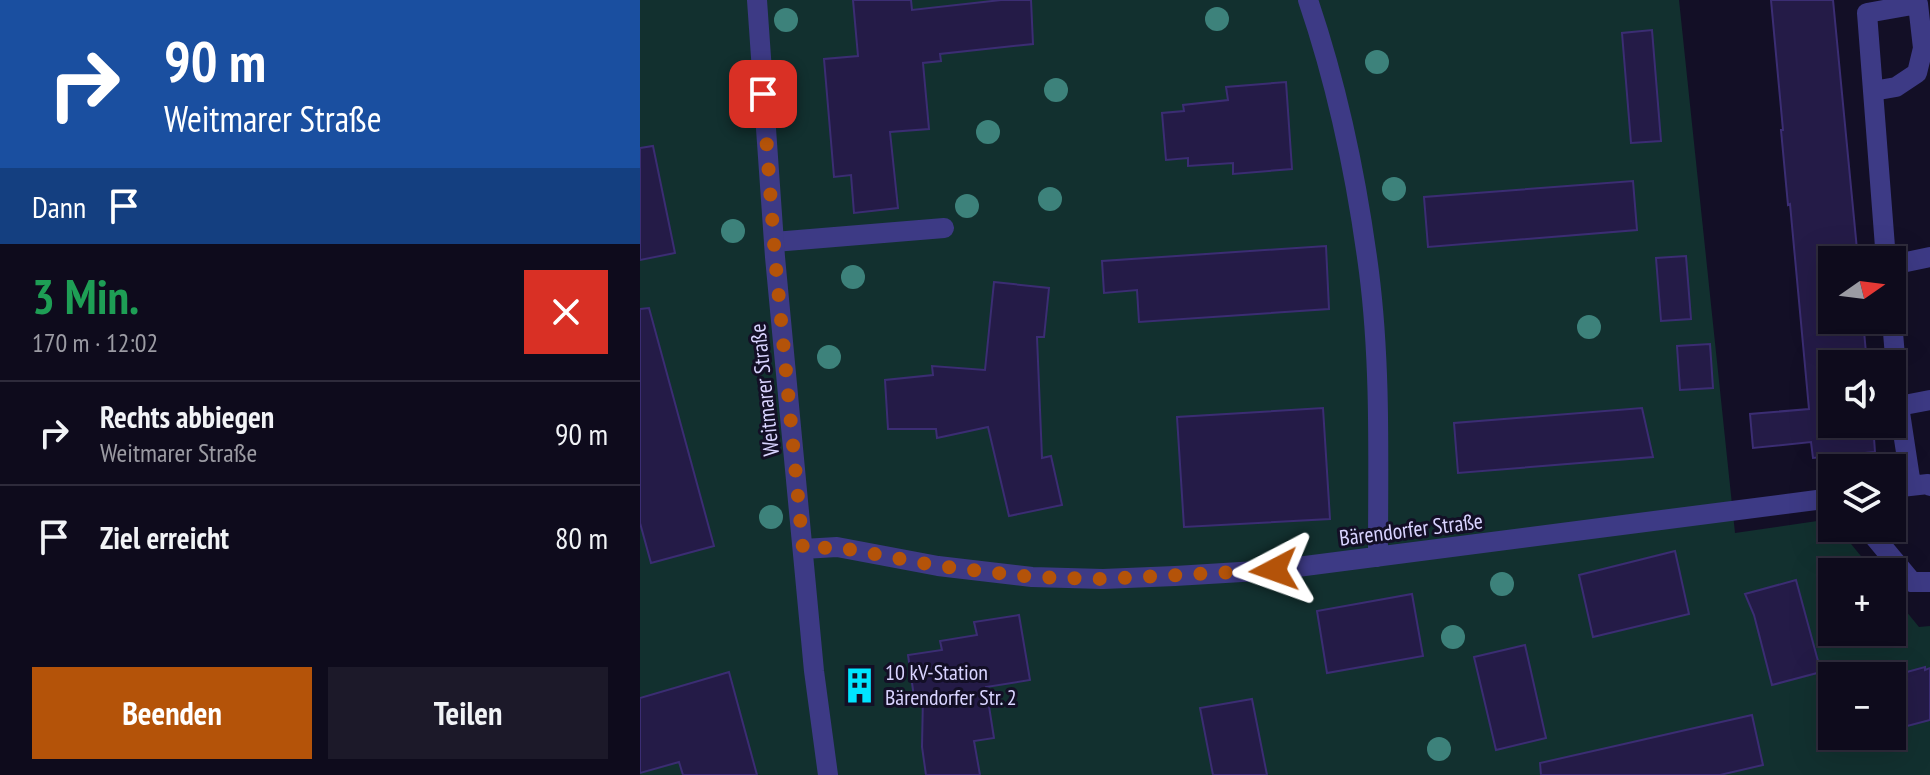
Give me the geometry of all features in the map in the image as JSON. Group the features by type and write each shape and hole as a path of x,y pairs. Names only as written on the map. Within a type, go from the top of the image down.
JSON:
{"street":[{"name":"Weitmarer Straße","path":"757,0 774,242 814,671 828,775"},
{"path":"1308,0 1324,46 1351,156 1369,274 1378,415 1378,557"},
{"path":"1873,91 1885,246"},
{"path":"774,242 944,228"},
{"path":"1906,262 1930,257"},
{"path":"1906,405 1930,400"},
{"path":"1904,438 1911,487"},
{"name":"Bärendorfer Straße","path":"803,549 837,547 938,566 1032,577 1103,579 1274,570 1818,500"},
{"path":"1879,542 1912,582 1930,582"}],"green space":[{"path":"640,0 1679,0 1735,533 1818,521 1818,542 1849,542 1863,558 1818,558 1818,646 1906,646 1906,611 1919,627 1930,626 1930,775 640,775"}],"building":[{"path":"853,0 911,0 912,10 1001,0 1031,0 1033,44 940,54 941,61 923,63 929,129 890,132 898,208 854,213 851,175 834,177 824,59 858,56"},
{"path":"1771,0 1833,0 1857,246 1818,246 1818,334 1864,334 1866,350 1818,350 1818,438 1874,438 1875,452 1818,454 1818,458 1813,458 1811,442 1753,448 1750,414 1809,409"},
{"path":"1652,30 1661,141 1631,143 1622,33"},
{"path":"1286,82 1292,169 1233,174 1233,163 1188,166 1188,158 1166,160 1162,113 1184,111 1183,105 1228,100 1226,87"},
{"path":"653,146 675,253 640,260 640,148"},
{"path":"1633,181 1637,230 1428,247 1424,197"},
{"path":"1326,246 1329,309 1139,322 1137,290 1104,293 1102,261"},
{"path":"1686,256 1691,319 1661,321 1656,258"},
{"path":"994,282 1049,288 1044,337 1037,337 1042,458 1051,456 1062,505 1009,516 988,427 937,438 936,429 888,429 885,380 933,375 932,366 985,370"},
{"path":"649,308 714,546 651,563 640,523 640,309"},
{"path":"1710,344 1713,388 1680,390 1677,346"},
{"path":"1323,408 1330,519 1184,527 1177,417"},
{"path":"1642,408 1653,457 1458,473 1454,423"},
{"path":"1675,551 1689,614 1593,637 1579,575"},
{"path":"1796,580 1818,662 1818,673 1772,685 1754,615 1745,594"},
{"path":"1412,594 1423,656 1327,673 1317,611"},
{"path":"1019,615 1030,680 986,687 994,738 974,741 980,775 926,775 922,747 923,696 914,697 908,655 942,650 940,641 977,635 974,622"},
{"path":"1525,645 1546,738 1496,750 1474,657"},
{"path":"1930,668 1930,720 1906,726 1906,672"},
{"path":"729,672 757,775 683,775 679,762 640,773 640,698"},
{"path":"1252,699 1267,775 1213,775 1200,708"},
{"path":"1752,715 1763,765 1720,775 1541,775 1540,763"}],"place":[{"name":"10 kV-Station Bärendorfer Str. 2","path":"859,685"}],"route":[{"path":"763,94 803,549 837,547 938,566 1032,577 1103,579 1274,570"}]}
